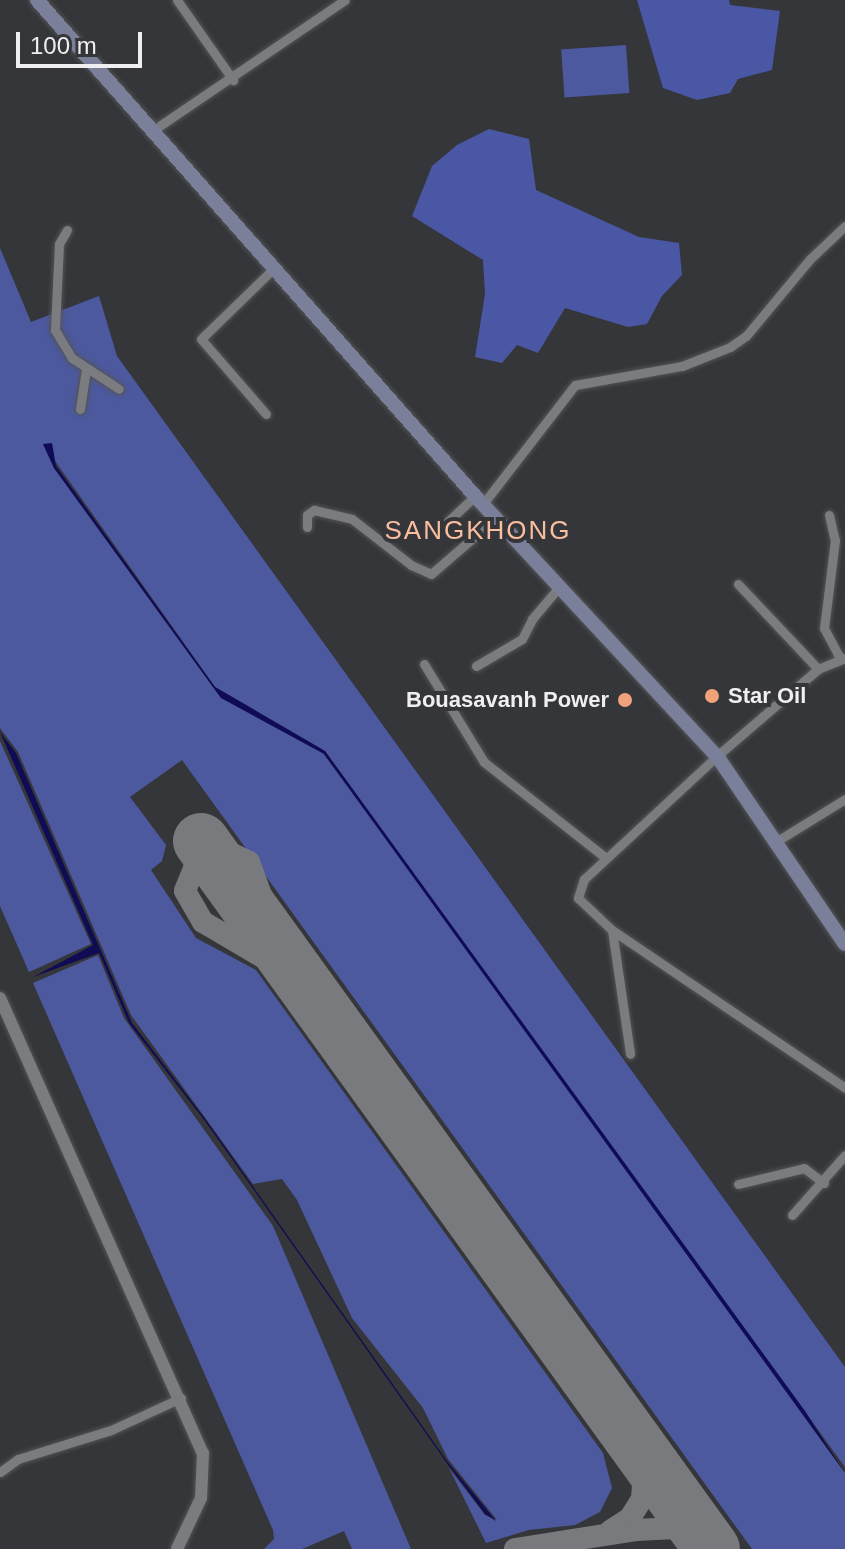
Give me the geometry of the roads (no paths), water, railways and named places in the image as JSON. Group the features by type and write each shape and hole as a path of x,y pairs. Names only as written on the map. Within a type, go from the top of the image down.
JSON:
{"main road":[{"path":"37,0 479,500 717,756 845,944"}],"street":[{"path":"177,0 233,80"},
{"path":"152,131 233,80 345,0"},
{"path":"443,526 479,500 575,385 682,366 730,347 746,336 810,259 845,226"},
{"path":"67,230 59,244 55,330 72,358 119,389"},
{"path":"266,414 201,339 274,268"},
{"path":"80,409 86,369"},
{"path":"307,527 307,515 314,510 352,519 411,565 431,574 496,518"},
{"path":"829,515 835,540 824,628 842,658 818,669 717,756 584,879 578,898 612,930 845,1088"},
{"path":"738,584 818,669"},
{"path":"476,666 522,639 532,619 559,587"},
{"path":"424,664 484,762 606,858"},
{"path":"777,841 845,799"},
{"path":"612,930 630,1054"},
{"path":"0,998 203,1453 205,1470 201,1498 177,1549"},
{"path":"792,1215 824,1183 845,1155"},
{"path":"738,1184 804,1168 824,1183"},
{"path":"0,1472 18,1459 111,1430 181,1398"}],"place":[{"name":"Star Oil","path":"712,696"},
{"name":"Bouasavanh Power","path":"625,700"}],"district":[{"name":"SANGKHONG","path":"478,531"}]}
